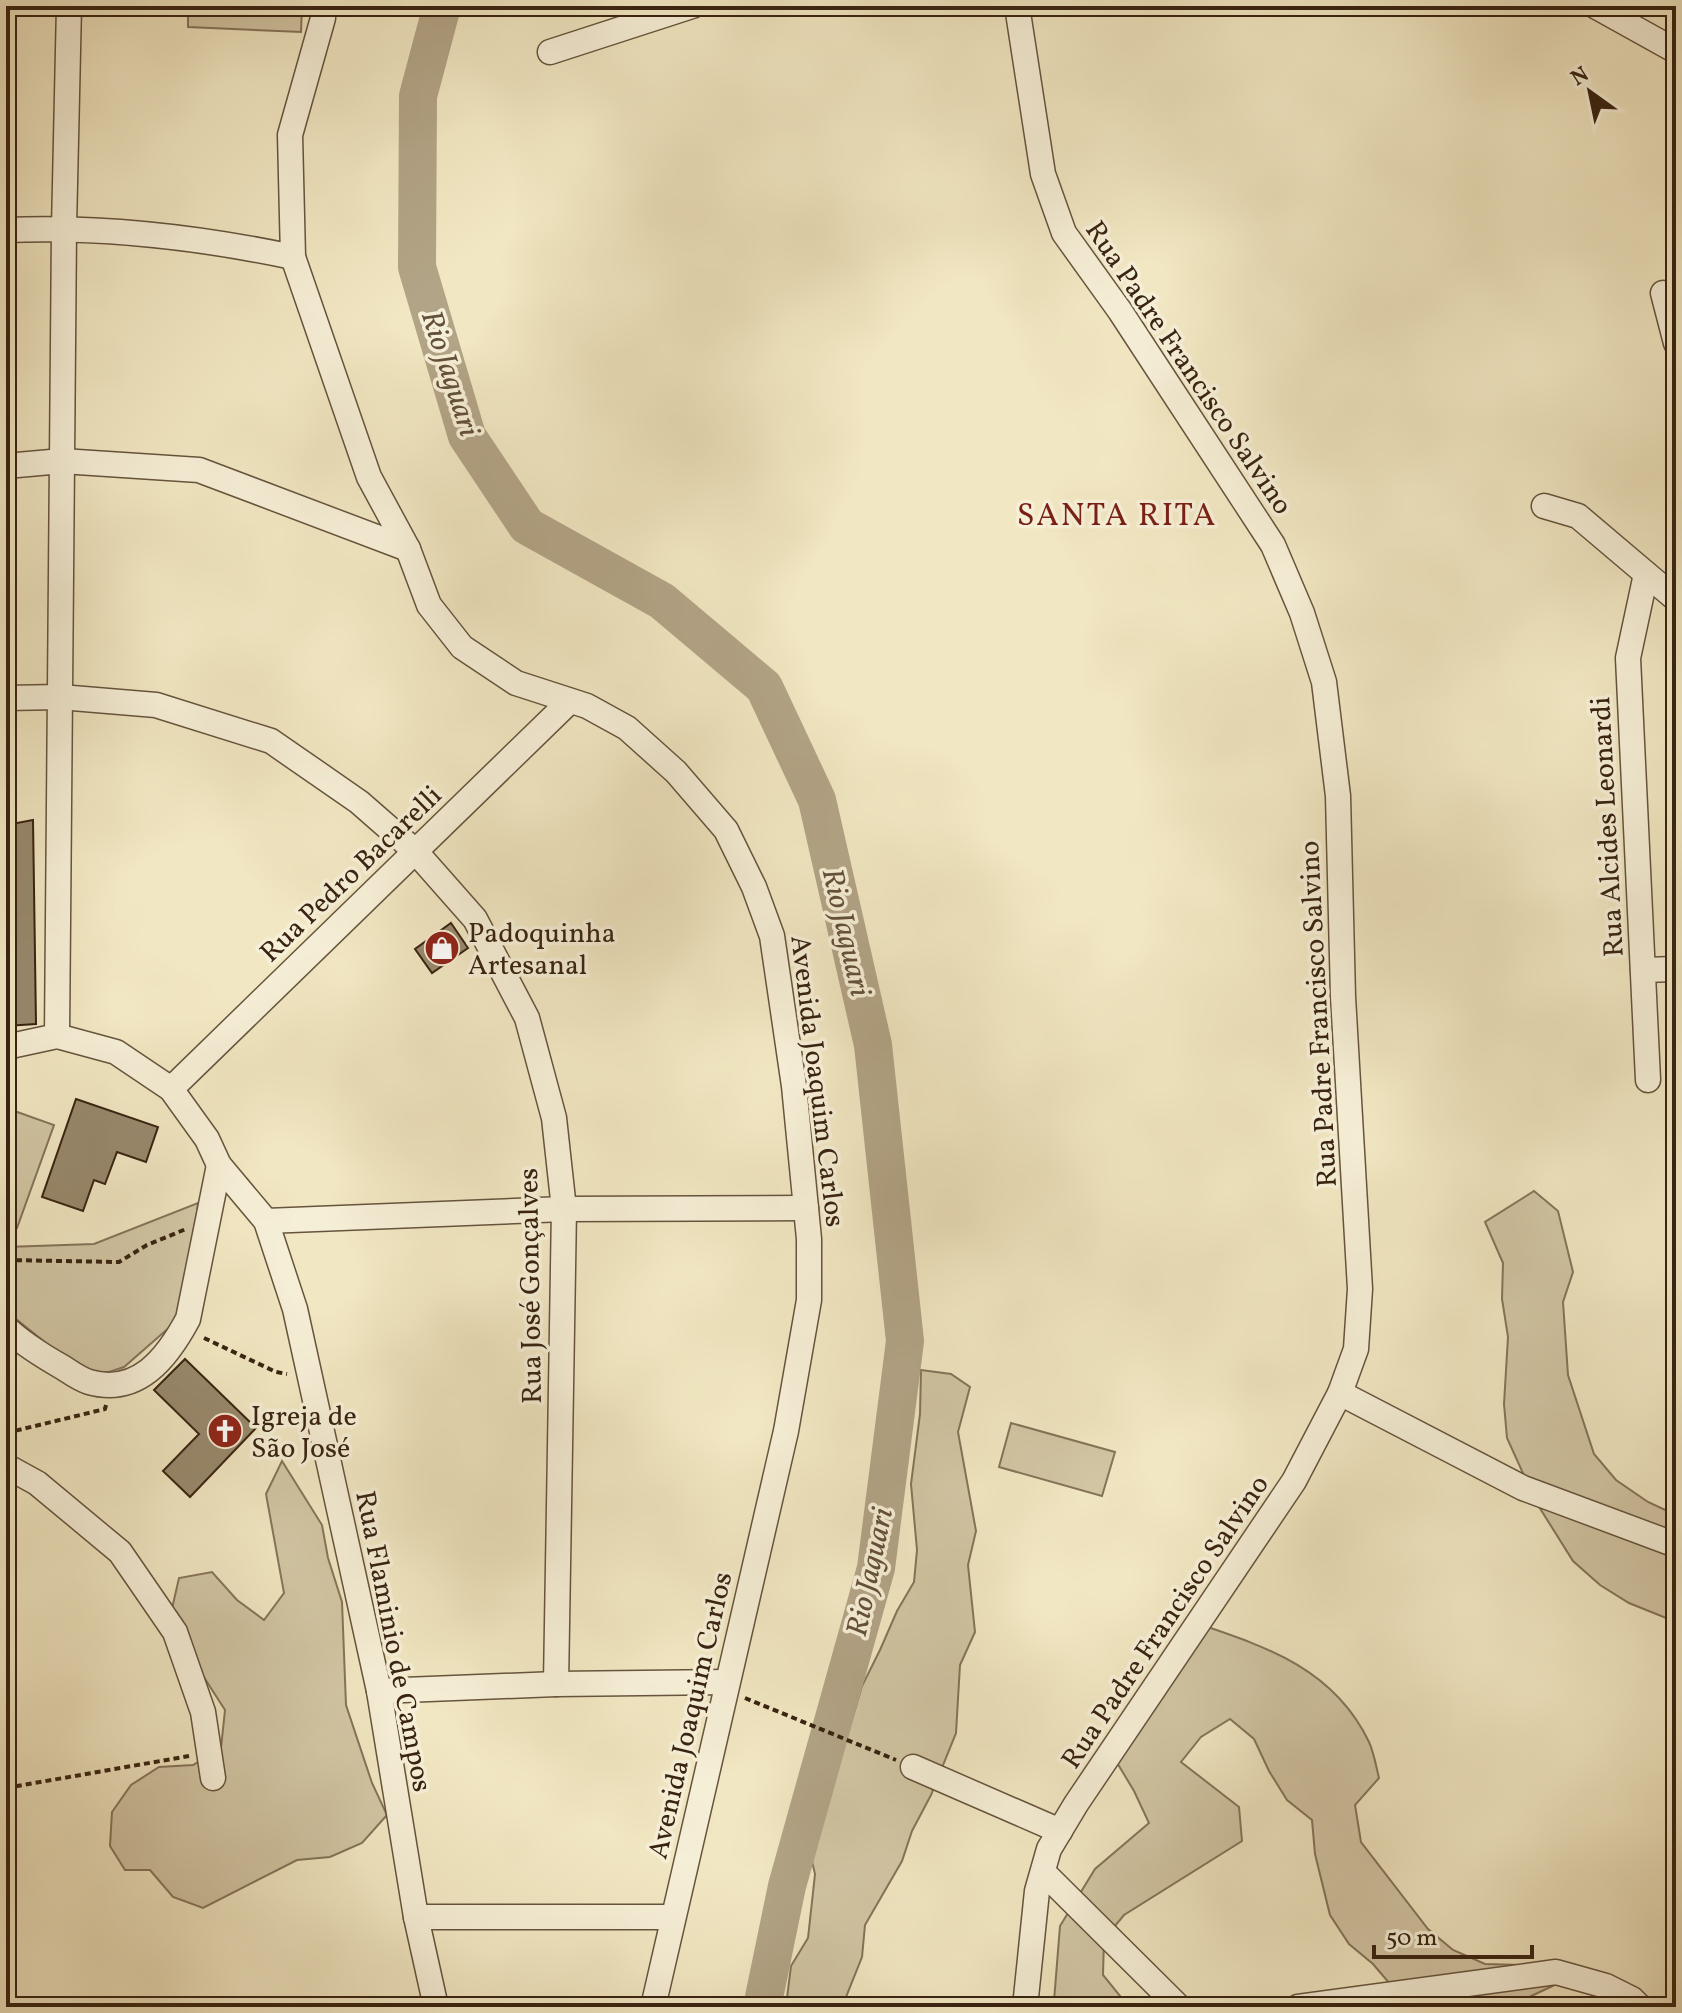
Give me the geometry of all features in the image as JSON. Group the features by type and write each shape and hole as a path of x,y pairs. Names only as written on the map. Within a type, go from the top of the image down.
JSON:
{"street":[{"path":"57,1036 64,228 69,6"},
{"name":"Avenida Joaquim Carlos","path":"322,6 323,18 290,135 293,257 369,477 408,549 429,605 462,647 516,683 587,706 627,728 676,772 726,830 754,887 772,936 794,1086 809,1239 809,1300 786,1431 653,2007"},
{"path":"550,52 692,6"},
{"name":"Rua Padre Francisco Salvino","path":"1017,6 1043,174 1064,233 1120,311 1273,545 1302,613 1324,682 1338,796 1343,997 1360,1289 1356,1349 1340,1393 1294,1481 1049,1849 1037,1891 1025,2007"},
{"path":"1595,6 1676,51"},
{"path":"6,230 64,228 148,234 217,242 293,257"},
{"path":"1663,293 1676,343"},
{"path":"6,466 62,461 199,470 408,549"},
{"path":"1544,506 1578,516 1676,599"},
{"name":"Rua Alcides Leonardi","path":"1646,574 1628,658 1648,1080"},
{"name":"Rua José Gonçalves","path":"6,698 60,697 156,705 271,741 359,802 415,851 475,919 527,1018 554,1118 564,1209 556,1684"},
{"name":"Rua Pedro Bacarelli","path":"171,1089 570,701"},
{"path":"1643,970 1676,969"},
{"name":"Rua Flaminio de Campos","path":"6,1047 57,1036 116,1052 171,1089 207,1139 219,1165 266,1221 295,1309 379,1691 416,1917 436,2007"},
{"path":"6,1328 26,1346 86,1382 130,1384 149,1370 166,1354 188,1319 219,1165"},
{"path":"266,1221 564,1209 806,1208"},
{"path":"1340,1393 1523,1488 1676,1545"},
{"path":"6,1466 37,1483 120,1552 175,1632 203,1712 213,1778"},
{"path":"379,1691 556,1684 726,1686"},
{"path":"913,1767 1060,1831"},
{"path":"1043,1872 1179,2007"},
{"path":"416,1917 672,1917"},
{"path":"1298,2007 1556,1972 1602,1996 1632,1999 1640,2007"}],"path":[{"path":"6,1260 119,1262 177,1231 208,1226"},
{"path":"183,1329 276,1372 311,1379"},
{"path":"6,1433 105,1409"},
{"path":"726,1686 784,1715 913,1767"},
{"path":"6,1788 209,1752"}],"shaded area":[{"path":"188,6 302,6 301,32 188,27"},
{"path":"6,1108 54,1125 17,1228 6,1224"},
{"path":"1534,1191 1558,1211 1573,1272 1563,1302 1568,1375 1594,1454 1616,1480 1648,1502 1676,1515 1676,1622 1629,1603 1600,1585 1573,1561 1536,1502 1507,1438 1504,1404 1508,1337 1502,1299 1503,1263 1485,1222"},
{"path":"198,1203 193,1250 179,1319 124,1367 109,1372 93,1372 56,1351 6,1311 6,1247 94,1244"},
{"path":"921,1370 951,1374 970,1387 958,1432 976,1531 968,1565 975,1632 960,1665 956,1733 931,1795 912,1831 902,1861 865,1925 862,1957 842,2007 791,2007 787,1998 791,1966 808,1938 815,1874 808,1844 843,1750 862,1686 914,1582 917,1550 911,1484 920,1414"},
{"path":"1011,1423 1115,1452 1102,1496 999,1467"},
{"path":"282,1461 322,1525 328,1558 342,1602 346,1705 372,1783 387,1815 362,1843 330,1857 297,1860 203,1908 173,1897 150,1870 125,1870 110,1846 112,1812 131,1785 159,1767 193,1765 221,1748 225,1710 189,1654 171,1613 179,1578 212,1572 237,1600 264,1620 284,1593 266,1494"},
{"path":"1196,1623 1248,1641 1296,1664 1337,1696 1354,1717 1371,1746 1379,1778 1355,1805 1361,1842 1428,1929 1453,1950 1485,1964 1521,1965 1557,1984 1525,1999 1496,2007 1427,2001 1396,1991 1373,1964 1349,1944 1330,1915 1315,1854 1312,1820 1287,1800 1254,1739 1230,1719 1201,1737 1181,1762 1239,1807 1242,1841 1124,1915 1104,1939 1103,1975 1129,2007 1058,2007 1054,2001 1060,1926 1095,1869 1149,1823 1116,1761 1134,1697"}],"building":[{"path":"33,820 36,1024 6,1026 6,825"},
{"name":"Padoquinha Artesanal","path":"451,923 468,948 432,973 415,949"},
{"path":"76,1099 158,1127 146,1162 117,1152 105,1184 94,1180 83,1211 42,1197"},
{"name":"Igreja de São José","path":"185,1359 256,1428 190,1497 163,1471 199,1434 154,1390"}],"waterway":[{"name":"Rio Jaguari","path":"442,6 418,96 417,267 467,436 527,526 662,601 764,687 817,800 873,1045 905,1341 876,1568 787,1886 762,2007"}],"place":[{"name":"Padoquinha Artesanal","path":"442,948"},
{"name":"Igreja de São José","path":"225,1431"}],"district":[{"name":"SANTA RITA","path":"1117,514"}]}
